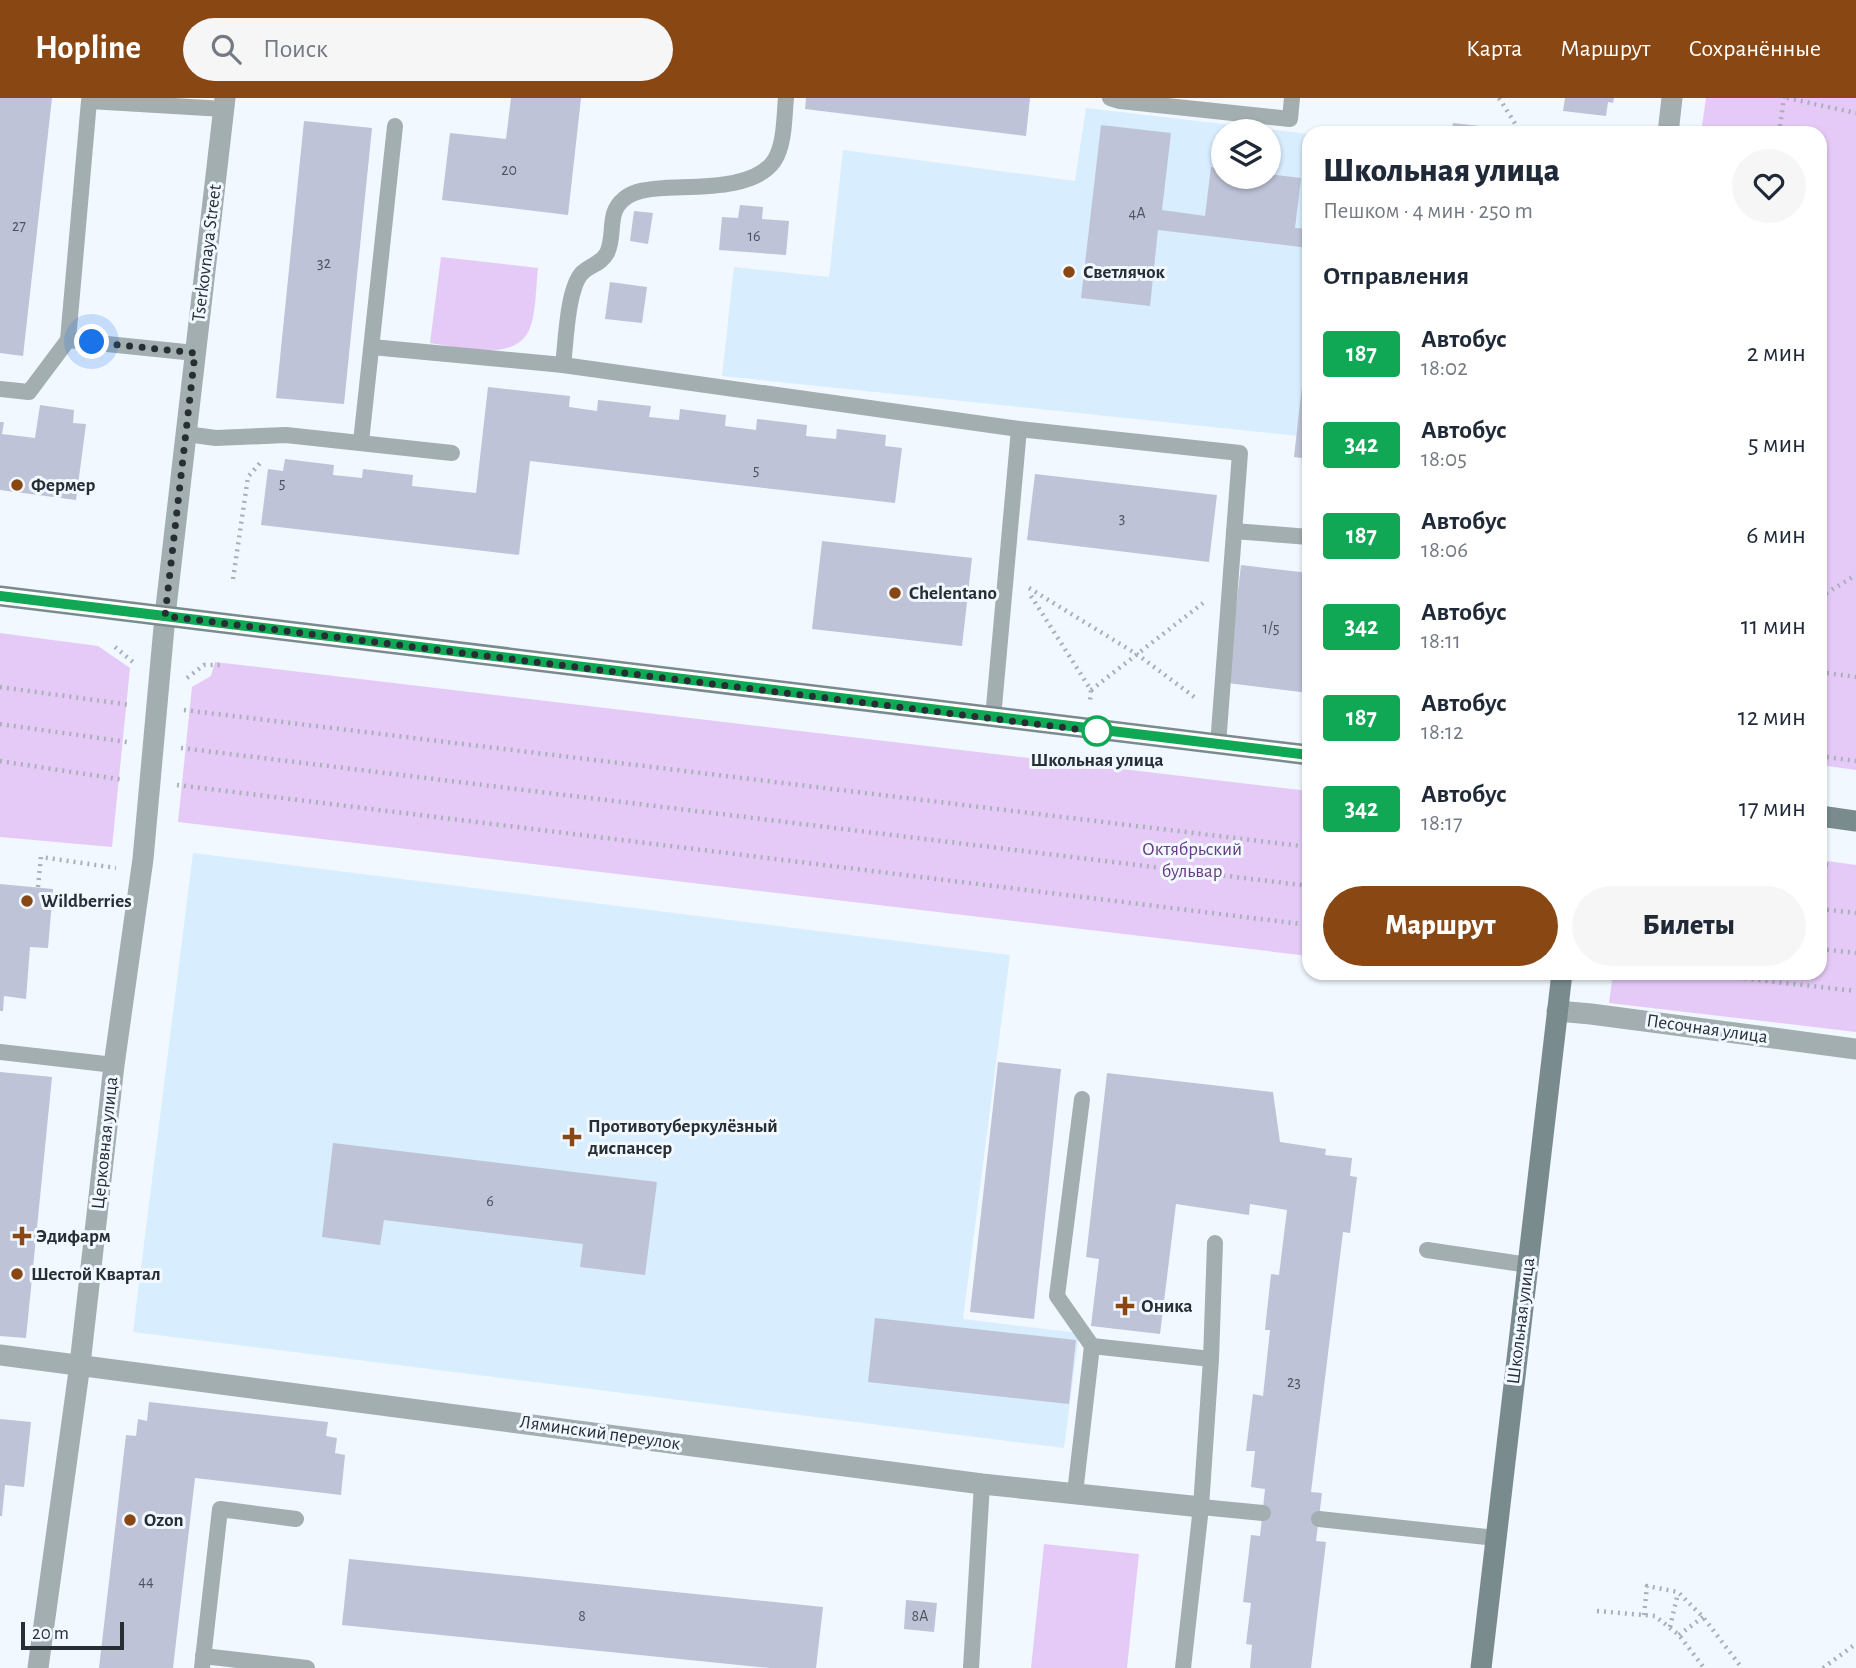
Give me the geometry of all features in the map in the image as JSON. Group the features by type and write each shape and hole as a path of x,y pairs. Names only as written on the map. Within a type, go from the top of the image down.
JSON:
{"main road":[{"path":"0,596 1302,754"},
{"path":"1827,818 1856,821"},
{"name":"Школьная улица","path":"1481,1668 1561,980"}],"street":[{"path":"1669,126 1672,98"},
{"name":"Tserkovnaya Street","path":"165,616 225,103"},
{"name":"Церковная улица","path":"38,1668 80,1364 114,1065 144,859 165,616"},
{"name":"Песочная улица","path":"1557,1011 1856,1049"},
{"name":"Ляминский переулок","path":"0,1355 982,1484 1201,1507"}],"lane":[{"path":"563,365 574,286 583,272 600,262 608,251 613,212 624,197 645,189 728,184 755,177 774,160 781,138 786,98"},
{"path":"1110,98 1290,119 1292,98"},
{"path":"0,388 29,392 68,340 88,99 225,103"},
{"path":"361,442 395,126"},
{"path":"68,340 195,353"},
{"path":"372,347 563,365 1019,429 1240,453 1218,745"},
{"path":"993,718 1019,429"},
{"path":"186,434 216,438 286,435 452,453"},
{"path":"1234,531 1302,536"},
{"path":"0,1052 114,1065"},
{"path":"1075,1493 1092,1346 1057,1296 1082,1100"},
{"path":"1183,1668 1201,1507 1211,1359 1215,1243"},
{"path":"1427,1250 1528,1265"},
{"path":"1092,1346 1211,1359"},
{"path":"971,1668 982,1484"},
{"path":"1201,1507 1263,1513"},
{"path":"296,1519 220,1509 203,1662 307,1668"},
{"path":"1319,1519 1496,1538"}],"path":[{"path":"1499,98 1517,126"},
{"path":"1780,126 1785,98 1856,113"},
{"path":"233,579 248,477 263,459"},
{"path":"1827,593 1856,575"},
{"path":"1090,701 1091,690 1024,586 1138,654 1219,716"},
{"path":"1091,690 1213,595"},
{"path":"115,647 136,664"},
{"path":"204,665 221,665"},
{"path":"1827,673 1856,677"},
{"path":"0,687 133,705"},
{"path":"183,710 1302,846"},
{"path":"0,724 126,742"},
{"path":"179,748 1302,885"},
{"path":"1827,757 1856,761"},
{"path":"0,761 125,780"},
{"path":"174,785 1302,924"},
{"path":"38,887 41,858 117,868"},
{"path":"1827,910 1856,913"},
{"path":"1827,950 1856,953"},
{"path":"1758,980 1856,991"},
{"path":"1644,1615 1647,1586 1678,1592 1703,1617 1739,1667"},
{"path":"1670,1627 1678,1592"},
{"path":"1597,1611 1655,1616 1679,1634 1704,1668"},
{"path":"1679,1634 1703,1617"},
{"path":"1823,1668 1856,1646"}],"shaded area":[{"name":"Светлячок","path":"1086,108 1211,123 1211,189 1281,189 1281,131 1302,133 1302,436 722,376 734,267 829,277 843,150 1075,181"},
{"name":"Противотуберкулёзный диспансер","path":"193,853 1010,955 963,1319 1079,1333 1064,1448 133,1332"}],"green space":[{"path":"1706,98 1856,98 1856,770 1827,766 1827,126 1702,126"},
{"path":"441,257 538,268 534,315 523,339 500,350 471,350 430,343"},
{"path":"0,633 98,646 130,668 112,847 0,837"},
{"name":"Октябрьский бульвар","path":"215,662 1302,790 1302,955 178,822 192,687 211,676"},
{"path":"1827,861 1856,865 1856,1032 1609,1003 1612,980 1827,980"},
{"path":"1044,1544 1139,1554 1127,1668 1031,1668"}],"building":[{"path":"0,98 52,98 23,356 0,353"},
{"path":"511,98 581,98 568,215 442,200 450,133 506,139"},
{"path":"806,98 1030,98 1026,136 805,109"},
{"path":"1565,98 1614,98 1613,103 1608,102 1606,116 1563,111"},
{"path":"304,121 372,128 344,404 276,398"},
{"path":"1453,123 1480,126 1452,126"},
{"path":"1101,125 1171,133 1162,210 1205,216 1211,167 1211,189 1281,189 1281,176 1301,178 1295,228 1302,228 1302,247 1158,230 1150,306 1081,298"},
{"path":"740,205 763,207 762,219 789,221 786,255 719,250 722,217 738,218"},
{"path":"634,211 653,213 648,244 630,241"},
{"path":"610,282 647,287 642,323 605,319"},
{"path":"1302,386 1302,458 1294,457"},
{"path":"488,387 570,396 569,407 597,411 598,400 651,406 649,417 679,420 680,409 726,415 725,426 756,430 757,419 807,425 806,436 836,439 837,429 886,435 885,446 902,448 895,503 530,461 519,555 261,525 268,469 283,471 285,459 334,465 333,475 362,478 363,469 413,475 412,486 476,493"},
{"path":"40,405 74,410 73,423 86,424 76,500 0,490 0,422 4,422 2,434 35,438"},
{"path":"1035,474 1217,495 1209,562 1027,540"},
{"path":"822,541 972,558 962,646 812,629"},
{"path":"1241,565 1302,572 1302,692 1227,683"},
{"path":"0,884 53,889 48,948 30,947 26,999 4,996 3,1011 0,1011"},
{"path":"998,1062 1061,1069 1034,1319 970,1312"},
{"path":"0,1072 52,1077 26,1338 0,1336"},
{"path":"1107,1073 1273,1092 1280,1142 1326,1149 1325,1155 1352,1158 1350,1176 1357,1177 1350,1233 1343,1232 1311,1492 1322,1493 1316,1541 1326,1542 1311,1668 1250,1668 1252,1645 1246,1644 1251,1603 1243,1602 1251,1535 1260,1536 1265,1489 1251,1487 1255,1451 1246,1451 1253,1394 1263,1396 1270,1330 1265,1330 1271,1274 1279,1275 1287,1210 1250,1204 1249,1215 1176,1204 1160,1334 1091,1326 1099,1259 1086,1257"},
{"path":"333,1143 657,1182 645,1275 580,1267 583,1244 384,1220 380,1245 322,1237"},
{"path":"875,1318 1076,1340 1069,1404 868,1382"},
{"path":"149,1402 328,1422 326,1436 337,1438 335,1453 345,1455 341,1495 195,1478 173,1668 99,1668 126,1435 136,1436 138,1419 147,1421"},
{"path":"0,1419 31,1422 24,1487 5,1485 2,1516 0,1516"},
{"path":"349,1559 823,1607 816,1668 770,1668 342,1625"},
{"path":"906,1600 937,1603 934,1632 904,1629"}],"bus line":[{"name":"187","path":"0,596 1100,732 1302,754"}],"place":[{"name":"Светлячок","path":"1069,272"},
{"name":"Фермер","path":"17,485"},
{"name":"Chelentano","path":"895,593"},
{"name":"Школьная улица","path":"1097,731"},
{"name":"Wildberries","path":"27,901"},
{"name":"Противотуберкулёзный диспансер","path":"572,1137"},
{"name":"Эдифарм","path":"22,1236"},
{"name":"Шестой Квартал","path":"17,1274"},
{"name":"Оника","path":"1125,1306"},
{"name":"Ozon","path":"130,1520"}],"route":[{"path":"92,342 195,353 165,616 1100,732 1097,731"}]}
